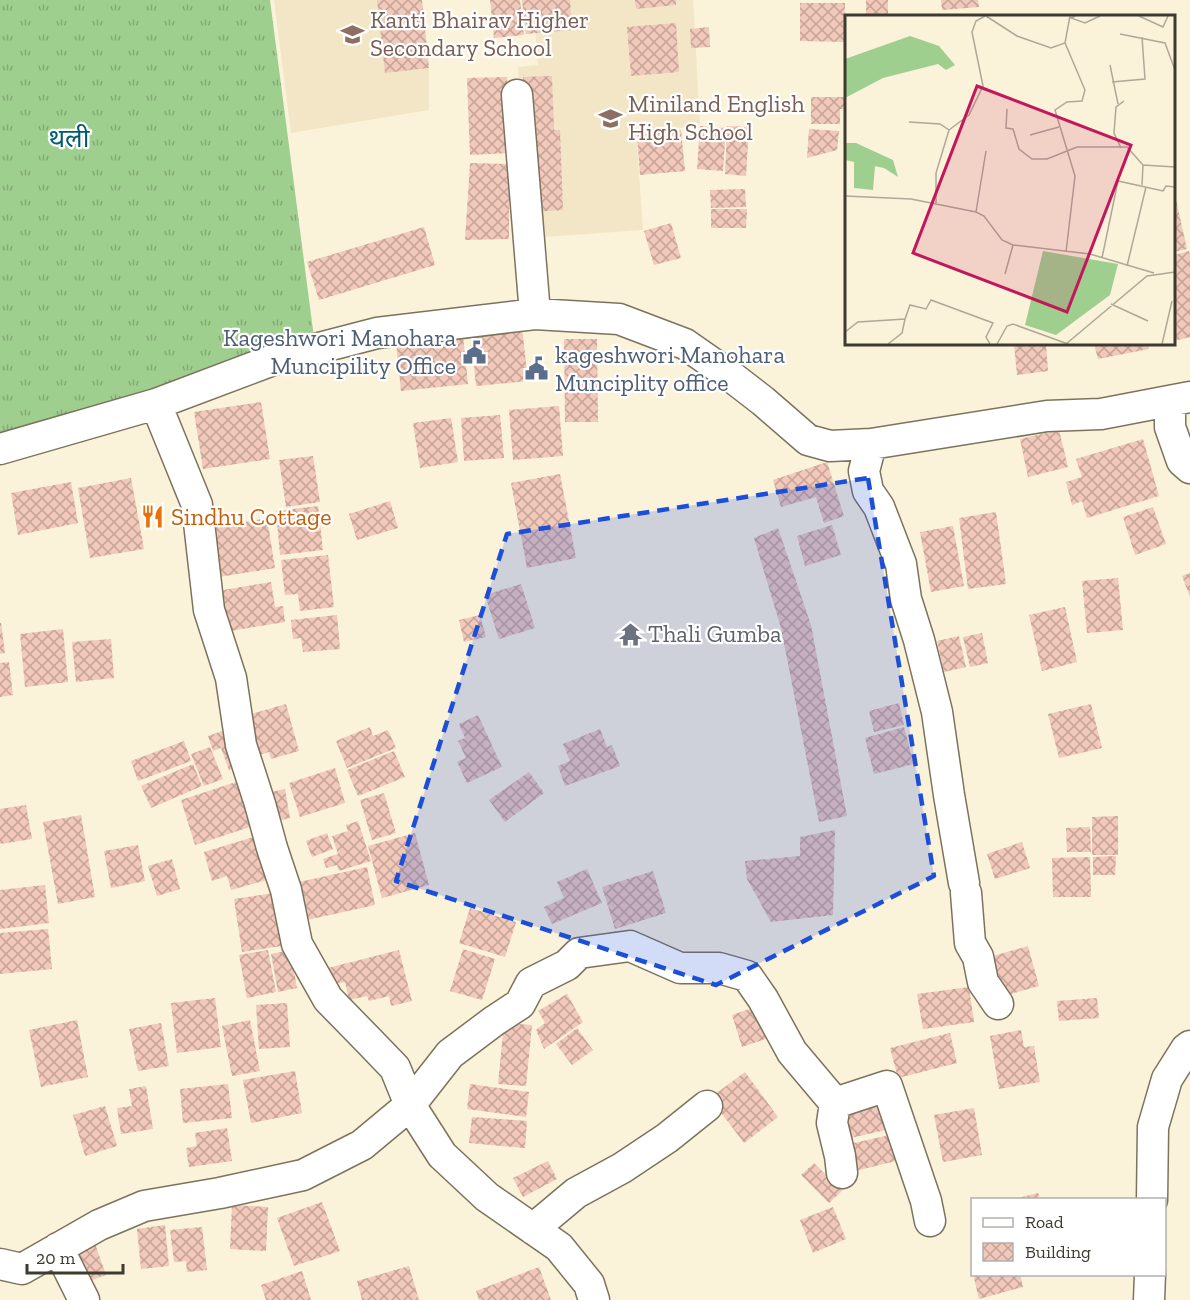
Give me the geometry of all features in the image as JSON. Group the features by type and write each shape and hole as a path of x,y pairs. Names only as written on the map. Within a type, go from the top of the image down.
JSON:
{"street":[{"path":"517,95 535,314"},
{"path":"0,449 156,404 273,360 377,333 535,314 619,319 685,345 763,401 808,440 830,446 871,444 1047,416 1101,414 1180,400"},
{"path":"1180,400 1170,427 1182,461 1190,468"},
{"path":"156,404 197,505 210,610 231,678 241,745 286,890 297,944 328,999 395,1068 410,1105 442,1155 487,1197 559,1247 589,1284 594,1300"},
{"path":"871,444 864,471 868,491 879,507 902,564 906,599 920,640 937,712 965,888 970,943 978,957 983,982 998,1004"},
{"path":"0,1264 22,1269 99,1225 144,1206 303,1175 362,1145 410,1105 450,1054 520,1004 531,983 567,965 579,953 630,946 680,968 719,968 747,976 763,999 792,1052 835,1103 832,1123 842,1173"},
{"path":"1152,1198 1153,1127 1167,1079 1190,1046"},
{"path":"835,1103 887,1086 923,1192 930,1221"},
{"path":"533,1228 576,1193 658,1144 707,1106"},
{"path":"58,1248 84,1300"},
{"path":"1149,1300 1150,1276"}],"highlighted area":[{"path":"868,478 934,876 716,985 396,881 507,534"}],"shaded area":[{"name":"Kanti Bhairav Higher Secondary School","path":"274,0 422,0 429,68 429,110 291,133"},
{"name":"Miniland English High School","path":"533,0 693,0 700,123 687,127 636,131 643,230 530,238 518,67 538,65"}],"green space":[{"path":"0,0 270,0 316,353 117,407 0,433"}],"building":[{"path":"377,0 422,0 429,68 385,73"},
{"path":"490,0 520,0 524,35 494,38"},
{"path":"522,0 570,0 572,30 526,34"},
{"path":"635,0 676,0 676,5 636,9"},
{"path":"866,0 888,0 888,15 866,15"},
{"path":"941,0 978,0 979,7 942,10"},
{"path":"800,3 845,3 844,42 800,41"},
{"path":"676,23 679,72 631,76 627,27"},
{"path":"709,27 710,47 691,48 690,29"},
{"path":"552,76 554,130 560,130 563,210 528,212 523,77"},
{"path":"507,77 510,153 470,155 467,78"},
{"path":"811,97 845,97 845,109 840,109 840,124 811,124"},
{"path":"700,126 726,128 723,171 697,169"},
{"path":"727,126 749,127 746,176 725,174"},
{"path":"809,129 839,131 837,150 807,158"},
{"path":"681,130 685,171 640,175 637,135"},
{"path":"470,163 509,164 509,239 465,240"},
{"path":"745,189 746,207 711,208 710,190"},
{"path":"1175,195 1187,249 1175,252"},
{"path":"711,209 747,209 746,228 711,228"},
{"path":"671,223 681,258 654,265 644,231"},
{"path":"424,227 435,265 319,300 307,262"},
{"path":"1189,251 1190,256 1190,337 1175,341 1175,255"},
{"path":"522,328 528,381 476,386 471,334"},
{"path":"463,336 468,384 401,391 396,343"},
{"path":"564,339 597,339 598,422 565,422"},
{"path":"1014,345 1046,345 1048,371 1017,375"},
{"path":"1094,345 1148,345 1149,349 1098,359"},
{"path":"261,402 270,459 203,469 194,412"},
{"path":"559,406 563,456 513,460 509,410"},
{"path":"500,415 504,458 464,461 461,418"},
{"path":"451,418 458,462 420,468 413,423"},
{"path":"1059,430 1068,467 1028,477 1020,439"},
{"path":"1143,439 1159,496 1087,518 1082,501 1072,505 1066,482 1082,477 1076,459"},
{"path":"313,456 320,502 286,507 279,460"},
{"path":"827,462 844,516 824,523 816,497 781,507 773,480"},
{"path":"560,474 576,558 527,568 511,483"},
{"path":"131,478 144,549 90,558 78,488"},
{"path":"71,482 78,523 18,535 11,493"},
{"path":"390,501 398,528 357,540 349,514"},
{"path":"318,506 323,550 280,555 276,511"},
{"path":"1153,507 1166,544 1135,555 1123,517"},
{"path":"996,512 1006,584 968,589 959,518"},
{"path":"267,518 275,568 219,577 211,528"},
{"path":"832,525 841,555 805,566 797,536"},
{"path":"953,526 964,586 931,592 920,532"},
{"path":"778,528 811,625 847,816 819,822 781,628 754,538"},
{"path":"328,555 334,607 300,611 298,594 285,595 281,560"},
{"path":"1190,573 1190,597 1182,576"},
{"path":"1118,578 1123,630 1087,633 1082,581"},
{"path":"271,582 275,607 283,606 285,622 224,632 217,591"},
{"path":"521,584 535,628 499,639 485,595"},
{"path":"1065,607 1077,662 1042,671 1029,615"},
{"path":"337,615 340,649 303,652 301,638 293,639 291,620"},
{"path":"480,615 486,637 464,642 459,620"},
{"path":"0,623 5,653 0,654"},
{"path":"63,629 68,682 25,687 20,634"},
{"path":"982,633 988,663 970,667 963,637"},
{"path":"959,636 966,667 944,672 937,641"},
{"path":"111,639 114,678 76,682 72,642"},
{"path":"9,662 13,695 0,697 0,663"},
{"path":"899,703 904,725 874,732 869,711"},
{"path":"286,704 299,751 271,759 269,752 252,757 248,715"},
{"path":"1091,704 1102,748 1059,758 1048,714"},
{"path":"478,715 502,767 467,783 457,762 466,758 458,741 465,738 459,724"},
{"path":"370,727 373,736 388,730 396,748 347,768 336,741"},
{"path":"904,727 914,764 874,774 865,738"},
{"path":"228,729 241,765 229,770 221,748 213,751 208,736"},
{"path":"600,729 607,747 612,745 620,766 565,786 558,766 570,761 563,744"},
{"path":"184,741 191,761 138,781 131,761"},
{"path":"210,747 223,779 204,786 191,754"},
{"path":"394,751 405,777 358,796 347,770"},
{"path":"193,764 202,786 151,808 141,786"},
{"path":"335,768 345,803 300,817 289,783"},
{"path":"529,772 544,793 505,822 489,800"},
{"path":"242,780 256,825 195,845 181,800"},
{"path":"285,789 290,818 273,822 267,793"},
{"path":"384,793 396,833 372,840 360,800"},
{"path":"26,805 32,839 0,844 0,809"},
{"path":"81,815 95,897 58,904 43,822"},
{"path":"1118,816 1118,855 1092,855 1092,817"},
{"path":"358,821 371,861 339,871 337,865 326,868 323,859 338,854 332,836 348,831 346,825"},
{"path":"1090,827 1091,852 1067,852 1066,828"},
{"path":"835,830 833,915 771,922 747,879 745,861 800,856 800,837"},
{"path":"327,833 333,849 312,857 306,841"},
{"path":"415,833 429,885 382,898 368,846"},
{"path":"257,836 270,879 231,890 227,876 212,881 204,852"},
{"path":"1022,842 1030,868 995,879 987,854"},
{"path":"138,845 145,881 111,888 104,851"},
{"path":"1116,856 1115,875 1093,875 1093,857"},
{"path":"1090,857 1091,897 1053,897 1052,858"},
{"path":"172,859 180,889 157,896 148,866"},
{"path":"367,867 375,905 307,920 299,882"},
{"path":"587,869 602,903 552,924 544,907 564,898 557,882"},
{"path":"653,871 666,913 615,929 602,887"},
{"path":"45,885 49,923 0,929 0,890"},
{"path":"280,892 288,945 242,952 234,899"},
{"path":"470,908 516,922 505,957 459,943"},
{"path":"48,929 52,969 0,974 0,933"},
{"path":"1028,946 1039,986 1004,996 993,956"},
{"path":"463,949 495,959 482,1000 450,991"},
{"path":"268,950 276,992 247,998 239,955"},
{"path":"290,950 297,988 278,992 271,954"},
{"path":"399,950 412,1001 391,1006 389,996 369,1001 367,996 349,1000 345,982 328,986 324,969"},
{"path":"969,987 974,1022 923,1029 917,994"},
{"path":"567,994 583,1022 544,1049 536,1030 545,1023 538,1011"},
{"path":"215,998 221,1047 177,1053 171,1003"},
{"path":"1097,998 1099,1018 1059,1021 1057,1001"},
{"path":"287,1003 290,1047 259,1049 256,1005"},
{"path":"758,1006 768,1038 742,1047 732,1015"},
{"path":"77,1020 88,1077 41,1087 29,1030"},
{"path":"250,1020 260,1071 232,1076 222,1026"},
{"path":"161,1023 169,1066 138,1071 129,1029"},
{"path":"504,1023 532,1025 526,1086 498,1084"},
{"path":"577,1028 593,1050 572,1065 556,1044"},
{"path":"1021,1030 1024,1047 1034,1046 1040,1082 999,1089 990,1036"},
{"path":"950,1033 957,1063 898,1078 890,1048"},
{"path":"295,1071 302,1113 251,1123 243,1080"},
{"path":"745,1072 778,1117 744,1143 710,1098"},
{"path":"228,1084 232,1118 183,1123 180,1089"},
{"path":"470,1084 529,1092 526,1117 467,1109"},
{"path":"146,1086 153,1129 121,1134 117,1108 132,1106 129,1089"},
{"path":"878,1097 886,1130 846,1139 838,1107"},
{"path":"105,1106 117,1146 85,1156 73,1115"},
{"path":"974,1108 982,1155 943,1162 934,1115"},
{"path":"472,1117 527,1121 525,1148 469,1143"},
{"path":"227,1128 232,1161 189,1167 186,1148 197,1146 195,1133"},
{"path":"890,1135 896,1161 855,1171 849,1144"},
{"path":"548,1161 557,1179 523,1197 513,1178"},
{"path":"814,1163 842,1191 829,1203 801,1175"},
{"path":"1038,1193 1039,1198 1018,1198"},
{"path":"322,1202 340,1251 294,1266 277,1218"},
{"path":"232,1205 268,1207 266,1251 230,1249"},
{"path":"833,1207 846,1239 813,1253 800,1220"},
{"path":"165,1225 169,1266 141,1269 137,1229"},
{"path":"202,1227 207,1270 187,1272 186,1261 174,1262 170,1230"},
{"path":"93,1238 106,1275 81,1284 68,1246"},
{"path":"409,1266 419,1300 362,1300 357,1281"},
{"path":"539,1267 551,1300 479,1300 476,1291"},
{"path":"302,1271 311,1300 266,1300 261,1285"},
{"path":"973,1276 1020,1276 1023,1287 979,1299"}],"place":[{"name":"Kanti Bhairav Higher Secondary School","path":"352,34"},
{"name":"Miniland English High School","path":"610,118"},
{"name":"Kageshwori Manohara Muncipility Office","path":"474,352"},
{"name":"kageshwori Manohara Munciplity office","path":"537,369"},
{"name":"Sindhu Cottage","path":"153,517"},
{"name":"Thali Gumba","path":"630,634"}],"district":[{"name":"थली","path":"69,138"}]}
